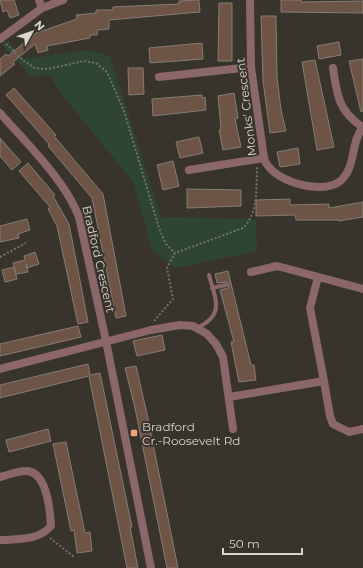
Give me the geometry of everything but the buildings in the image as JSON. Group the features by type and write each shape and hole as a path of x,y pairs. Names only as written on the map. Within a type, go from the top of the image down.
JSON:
{"street":[{"path":"39,0 42,8"},
{"path":"2,41 42,8 63,0"},
{"name":"Monks' Crescent","path":"250,0 251,67 261,159 276,175 293,183 329,186 338,182 347,173 363,127"},
{"path":"159,77 251,67"},
{"path":"333,68 340,104 346,113 363,127"},
{"name":"Bradford Crescent","path":"0,113 64,188 74,203 79,217 106,341 151,568"},
{"path":"189,170 261,159"},
{"path":"251,272 277,266 363,289"},
{"path":"318,276 310,308 330,416 333,424 349,432 363,429"},
{"path":"0,369 151,330 180,325 197,328 207,334 216,344 223,357 230,397 233,429"},
{"path":"230,397 324,381"},
{"path":"0,478 26,471 36,475 44,484 51,519 51,526 45,533 36,537 0,540"}],"lane":[{"path":"197,328 206,324 216,311 218,301 212,288 210,275"},
{"path":"212,288 226,284"}],"path":[{"path":"2,41 24,61 35,68 48,69 84,61 96,63 107,72 124,111 160,228 166,244 174,253"},
{"path":"151,330 155,319 173,299 167,268 174,253 243,228 251,220 255,211 261,159"},
{"path":"0,257 26,243"},
{"path":"45,533 74,557"}],"green space":[{"path":"8,40 23,59 86,50 110,56 161,217 256,219 257,251 176,268 152,250 134,183 60,92 50,75 32,77 2,45"}],"place":[{"name":"Bradford Cr.-Roosevelt Rd","path":"134,433"}]}
